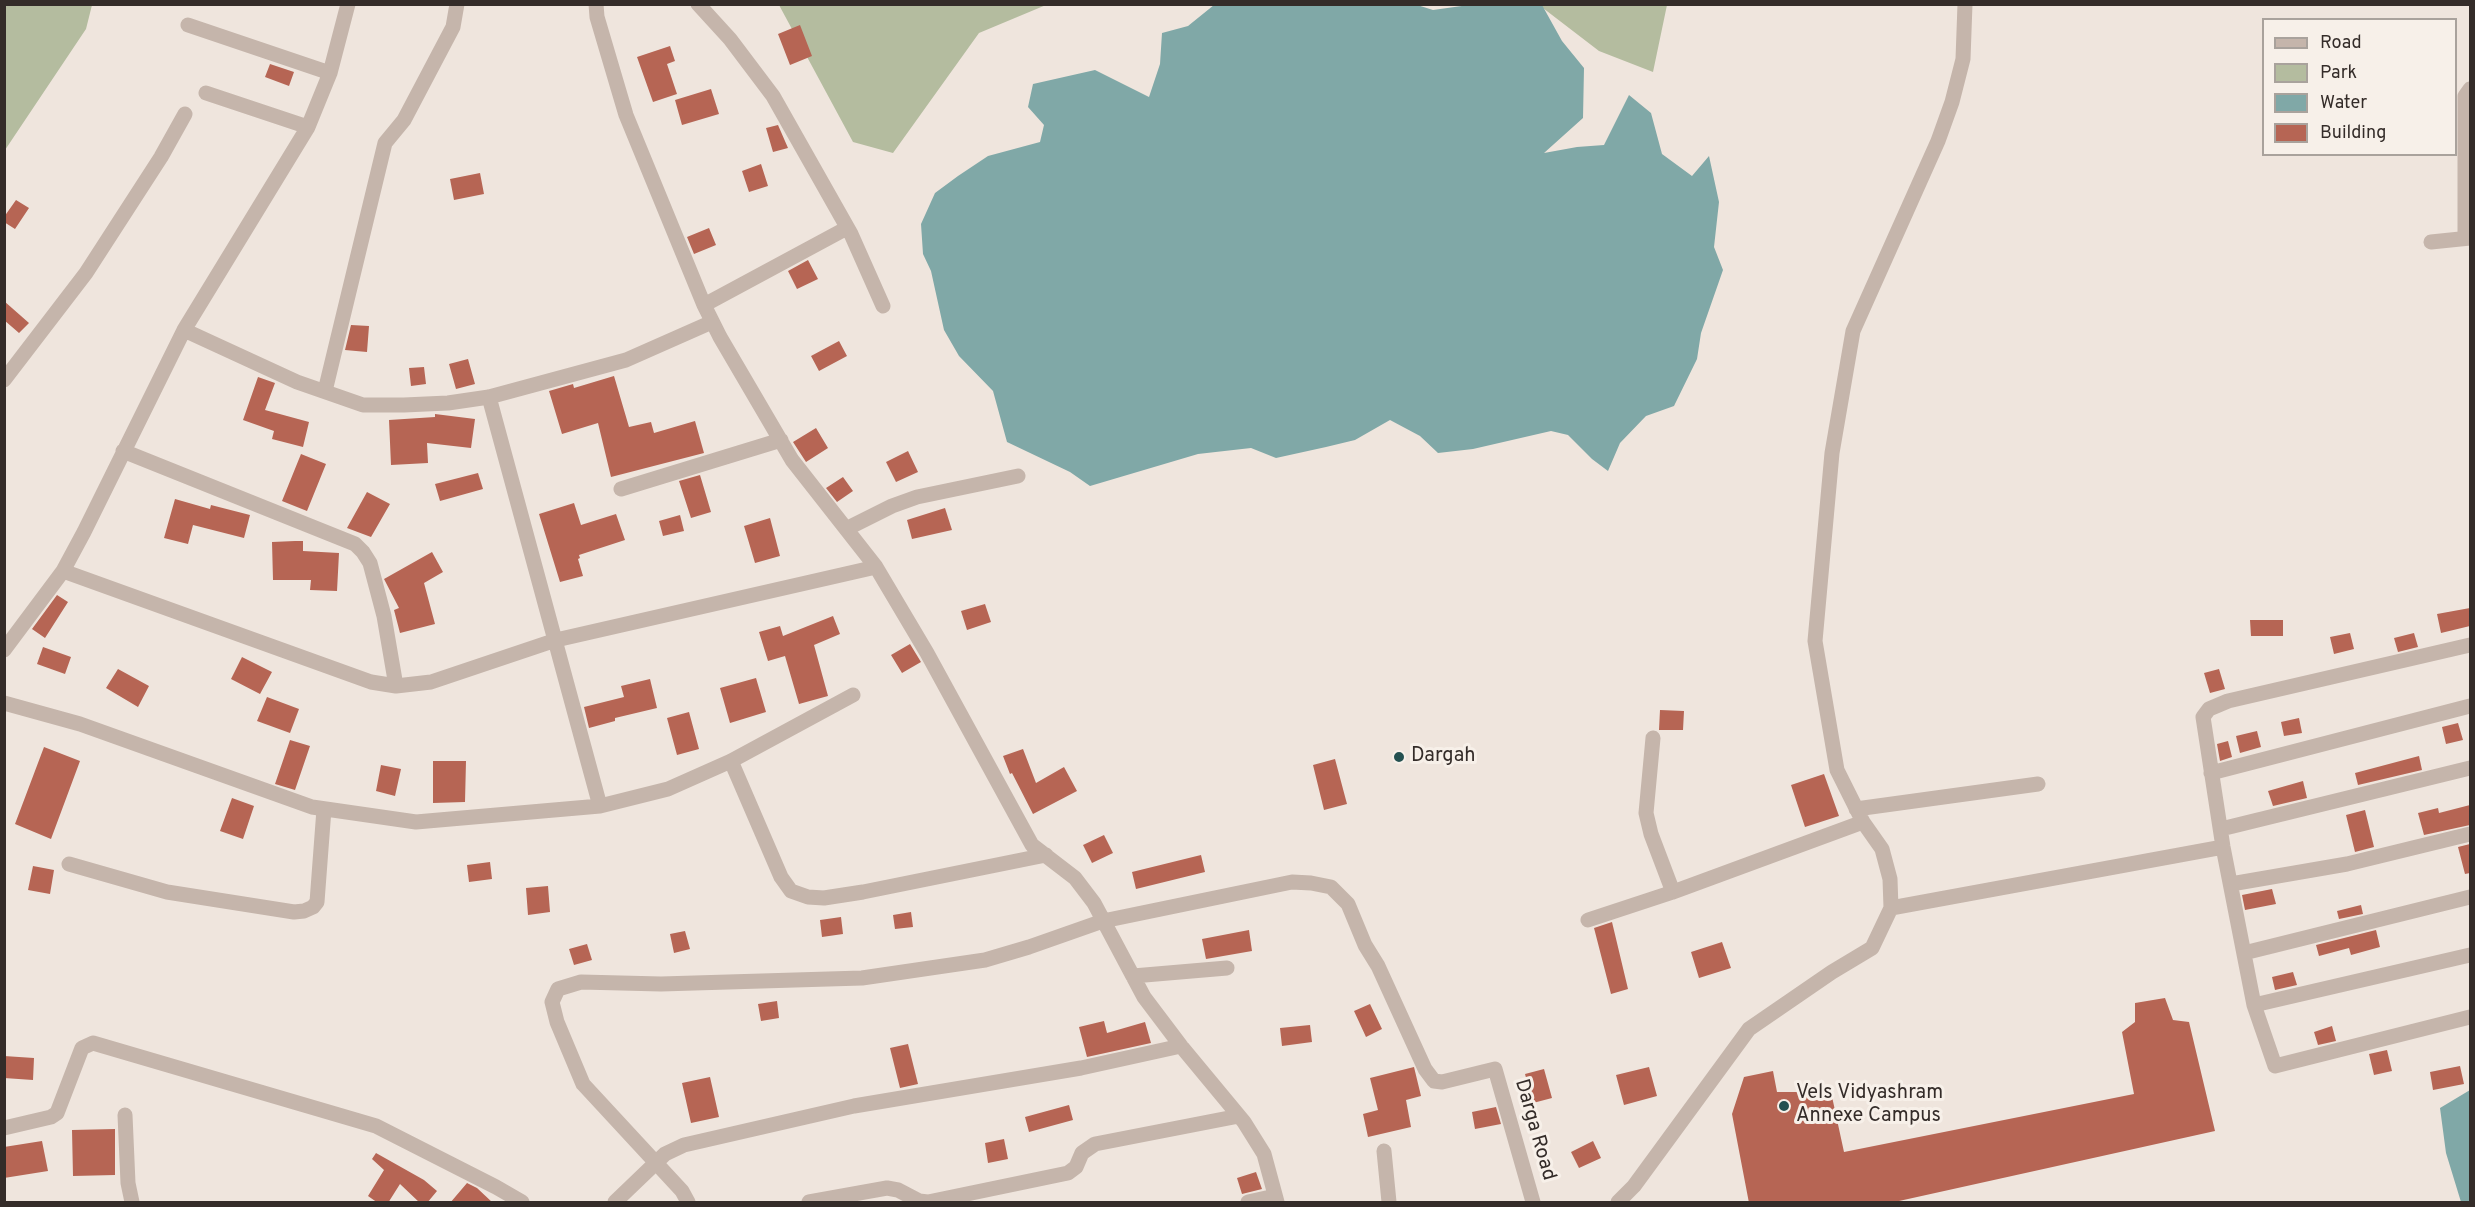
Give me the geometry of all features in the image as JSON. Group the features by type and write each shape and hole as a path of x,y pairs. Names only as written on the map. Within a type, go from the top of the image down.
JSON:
{"street":[{"path":"4,650 63,571 184,330 308,127 330,73 348,4"},
{"path":"325,391 385,143 404,120 453,27 457,4"},
{"path":"596,4 597,17 626,115 712,322 792,460 876,567 927,653 1032,844 1075,878 1103,921 1144,997 1239,1116 1264,1154 1276,1199 1248,1203"},
{"path":"698,4 730,39 773,96 847,228 883,306"},
{"path":"1618,1203 1634,1186 1749,1029 1832,972 1872,948 1891,908 1890,879 1882,849 1860,816 1837,770 1815,641 1832,453 1853,331 1938,141 1952,102 1963,59 1965,4"},
{"path":"188,25 330,73"},
{"path":"2431,242 2468,238 2465,96 2470,89"},
{"path":"206,93 308,127"},
{"path":"4,380 86,273 161,157 185,114"},
{"path":"704,305 847,228"},
{"path":"184,330 297,382 363,405 448,403 489,397 626,360 712,322"},
{"path":"489,397 600,806"},
{"path":"621,489 781,440"},
{"path":"123,451 355,544 369,563 384,616 396,686"},
{"path":"846,529 892,506 917,497 1018,476"},
{"path":"63,571 371,682 396,686 431,682 556,640 876,567"},
{"path":"2470,645 2213,706 2203,717 2223,847 2254,1005 2275,1066 2470,1017"},
{"path":"4,703 80,724 177,761 312,807 416,822 600,806 668,789 731,761 853,695"},
{"path":"2211,773 2470,706"},
{"path":"1653,738 1646,813 1651,834 1673,892"},
{"path":"731,761 781,878 791,891 808,897 824,898 863,892 1046,855"},
{"path":"2221,829 2470,768"},
{"path":"1588,920 1673,892 1860,816 2038,784"},
{"path":"69,864 167,892 294,912 304,911 313,907 317,902 324,808"},
{"path":"2231,884 2347,864 2470,834"},
{"path":"1891,908 2223,847"},
{"name":"Darga Road","path":"1103,921 1293,882 1331,887 1348,904 1365,945 1378,966 1425,1069 1434,1081 1442,1082 1495,1069 1533,1203"},
{"path":"2244,952 2470,897"},
{"path":"688,1203 682,1191 583,1084 557,1022 552,1002 558,989 581,982 662,984 862,978 985,960 1103,921"},
{"path":"2254,1005 2470,955"},
{"path":"1133,976 1227,968"},
{"path":"4,1128 51,1117 57,1113 82,1048 93,1043 376,1126 496,1187 522,1203"},
{"path":"615,1203 665,1154 684,1145 854,1106 1082,1068 1181,1046"},
{"path":"125,1115 128,1183 132,1203"},
{"path":"810,1203 887,1188 898,1190 928,1203 1068,1173 1076,1167 1082,1153 1095,1144 1239,1116"},
{"path":"1384,1152 1389,1203"}],"green space":[{"path":"5,4 92,5 86,29 5,150"},
{"path":"779,5 1046,5 979,33 893,153 853,142"},
{"path":"1539,5 1667,5 1653,72 1599,51"}],"water":[{"path":"1414,4 1433,10 1476,4 1542,5 1562,41 1584,68 1583,118 1544,153 1604,145 1629,95 1651,113 1662,154 1692,176 1709,156 1719,202 1714,247 1723,270 1701,333 1697,359 1674,406 1646,416 1620,443 1608,471 1568,435 1551,431 1473,449 1438,453 1420,436 1390,420 1355,440 1276,458 1251,448 1198,454 1090,486 1070,472 1007,442 993,391 959,356 944,330 931,271 923,254 921,224 935,193 958,176 988,156 1040,142 1044,125 1028,107 1033,84 1095,70 1149,97 1160,64 1162,33 1188,26 1214,5"},
{"path":"2470,1090 2470,1202 2461,1202 2446,1153 2440,1108"}],"building":[{"path":"800,25 812,56 790,65 778,34"},
{"path":"670,46 675,61 667,64 677,94 653,102 637,57"},
{"path":"270,64 294,72 289,86 265,77"},
{"path":"711,89 719,114 682,125 675,100"},
{"path":"778,125 788,148 773,152 766,128"},
{"path":"761,164 768,186 749,192 742,171"},
{"path":"480,173 484,194 454,200 450,179"},
{"path":"16,200 29,208 15,229 4,222 4,217"},
{"path":"709,228 716,245 694,254 687,237"},
{"path":"808,260 818,279 797,289 788,271"},
{"path":"4,301 29,323 19,333 4,320"},
{"path":"351,325 369,326 367,352 345,350"},
{"path":"839,341 847,356 819,371 811,356"},
{"path":"468,359 475,384 456,389 449,364"},
{"path":"424,367 426,384 411,386 409,368"},
{"path":"614,376 629,427 651,422 654,433 695,421 704,453 611,477 598,423 562,434 549,391 573,384 574,388"},
{"path":"258,377 275,383 265,410 309,422 303,447 272,439 274,431 243,420"},
{"path":"435,414 475,419 471,448 427,443 428,463 391,465 389,420 435,417"},
{"path":"816,428 828,448 806,462 793,442"},
{"path":"908,451 918,472 896,482 886,462"},
{"path":"301,454 326,464 307,511 282,501"},
{"path":"478,473 483,489 440,501 435,484"},
{"path":"700,475 711,512 691,518 679,481"},
{"path":"843,477 853,491 837,502 826,488"},
{"path":"367,492 390,504 371,537 347,528"},
{"path":"175,499 210,509 211,505 250,515 244,538 193,525 188,544 164,538"},
{"path":"574,503 581,525 616,514 625,540 579,555 583,576 560,582 539,514"},
{"path":"945,508 952,530 912,539 907,520"},
{"path":"680,515 684,531 663,536 659,521"},
{"path":"770,518 780,556 755,563 744,526"},
{"path":"303,541 303,551 339,553 337,591 310,590 311,580 273,580 272,542"},
{"path":"432,552 443,572 424,583 435,624 400,633 394,610 399,608 384,579"},
{"path":"57,595 68,602 45,638 32,629"},
{"path":"985,604 991,622 967,630 961,611"},
{"path":"2470,608 2470,626 2441,633 2437,614"},
{"path":"833,616 840,634 814,645 828,696 799,704 785,656 768,661 759,632 780,626 783,636"},
{"path":"2250,620 2283,620 2283,636 2251,636"},
{"path":"2350,633 2354,649 2334,654 2330,637"},
{"path":"2414,633 2418,647 2398,652 2394,638"},
{"path":"910,644 921,662 902,673 891,655"},
{"path":"43,647 71,657 65,674 37,664"},
{"path":"242,657 272,672 260,694 231,679"},
{"path":"118,669 149,686 138,707 106,688"},
{"path":"2219,669 2225,689 2210,693 2204,673"},
{"path":"756,678 766,712 730,723 720,688"},
{"path":"650,679 657,708 615,718 615,721 589,728 584,707 624,697 621,686"},
{"path":"267,697 299,709 290,733 257,721"},
{"path":"1660,710 1684,711 1683,730 1659,730"},
{"path":"689,712 699,749 677,755 667,718"},
{"path":"2299,718 2302,733 2284,736 2281,722"},
{"path":"2458,723 2463,740 2446,744 2442,727"},
{"path":"2257,731 2261,747 2240,753 2236,736"},
{"path":"290,740 310,746 295,790 275,784"},
{"path":"2228,741 2232,757 2220,761 2217,744"},
{"path":"44,747 80,761 51,839 15,824"},
{"path":"1023,749 1036,783 1064,767 1077,791 1033,814 1012,773 1010,774 1003,756"},
{"path":"2419,756 2422,770 2358,785 2355,773"},
{"path":"1335,759 1347,804 1324,810 1313,765"},
{"path":"433,761 466,761 465,802 433,803"},
{"path":"381,765 401,769 395,796 376,791"},
{"path":"1824,774 1839,816 1805,827 1791,785"},
{"path":"2303,781 2307,798 2273,806 2268,791"},
{"path":"232,798 254,806 243,839 220,831"},
{"path":"2470,805 2470,825 2424,835 2418,813 2438,808 2439,813"},
{"path":"2365,810 2374,847 2355,852 2346,815"},
{"path":"1104,835 1113,853 1092,863 1083,845"},
{"path":"2470,844 2470,873 2465,874 2458,847"},
{"path":"1201,855 1205,872 1136,889 1132,872"},
{"path":"490,862 492,879 469,882 467,865"},
{"path":"33,866 54,870 50,894 28,890"},
{"path":"548,886 550,912 528,915 526,888"},
{"path":"2272,889 2276,904 2245,910 2242,895"},
{"path":"2361,905 2363,914 2339,919 2337,911"},
{"path":"911,912 913,927 895,929 893,915"},
{"path":"841,917 843,934 822,937 820,920"},
{"path":"1612,922 1628,989 1611,994 1594,928"},
{"path":"1249,930 1252,951 1206,959 1202,939"},
{"path":"2376,930 2380,947 2351,955 2349,948 2319,956 2316,945"},
{"path":"685,931 690,949 674,953 670,934"},
{"path":"1722,942 1731,968 1699,978 1691,952"},
{"path":"587,944 592,960 574,965 569,949"},
{"path":"2293,972 2297,985 2275,990 2272,977"},
{"name":"Vels Vidyashram Annexe Campus","path":"2165,998 2173,1020 2189,1022 2215,1131 1890,1203 1749,1203 1732,1114 1744,1077 1773,1071 1777,1092 1831,1092 1844,1152 2134,1094 2122,1032 2135,1022 2135,1003"},
{"path":"777,1001 779,1018 761,1021 758,1004"},
{"path":"1370,1004 1382,1029 1366,1037 1354,1011"},
{"path":"1104,1021 1107,1033 1145,1022 1151,1043 1087,1057 1079,1027"},
{"path":"1310,1025 1312,1042 1282,1046 1280,1028"},
{"path":"2332,1026 2336,1041 2318,1045 2314,1032"},
{"path":"908,1044 918,1084 900,1088 890,1048"},
{"path":"2387,1050 2392,1071 2374,1075 2369,1054"},
{"path":"4,1056 34,1058 33,1080 4,1078"},
{"path":"2460,1066 2464,1084 2433,1090 2430,1072"},
{"path":"1414,1067 1421,1096 1406,1100 1411,1127 1368,1137 1363,1114 1378,1110 1370,1078"},
{"path":"1649,1067 1657,1096 1624,1105 1616,1075"},
{"path":"1544,1069 1552,1098 1533,1103 1525,1074"},
{"path":"710,1077 719,1117 691,1123 682,1083"},
{"path":"1069,1105 1073,1120 1029,1132 1025,1117"},
{"path":"1496,1107 1501,1124 1475,1129 1472,1112"},
{"path":"115,1129 115,1175 73,1176 72,1130"},
{"path":"1004,1139 1008,1159 988,1163 985,1143"},
{"path":"42,1141 48,1171 4,1178 4,1147"},
{"path":"1593,1141 1601,1158 1579,1168 1571,1152"},
{"path":"376,1153 424,1180 437,1191 427,1203 420,1203 400,1184 388,1203 378,1203 368,1196 384,1170 372,1159"},
{"path":"1256,1172 1262,1189 1242,1194 1237,1178"},
{"path":"467,1183 477,1188 493,1203 450,1203"}],"place":[{"name":"Dargah","path":"1399,757"},
{"name":"Vels Vidyashram Annexe Campus","path":"1784,1106"}]}
